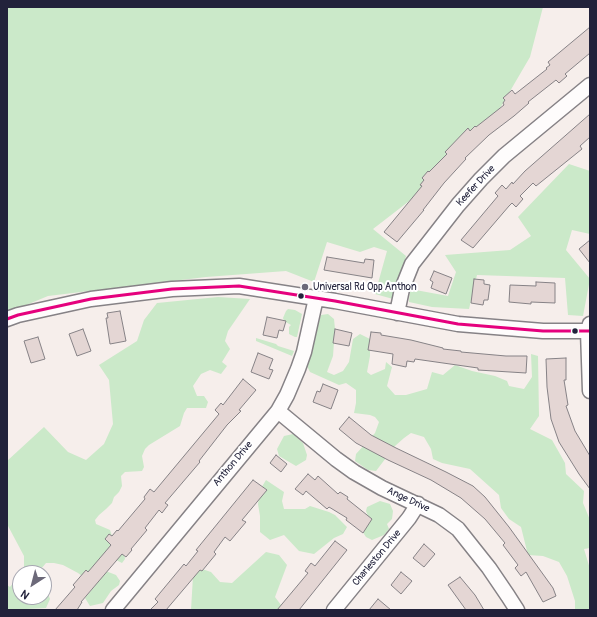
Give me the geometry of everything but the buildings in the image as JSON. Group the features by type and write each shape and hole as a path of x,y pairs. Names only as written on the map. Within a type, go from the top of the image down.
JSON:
{"street":[{"name":"Keefer Drive","path":"397,314 402,289 412,264 458,205 504,156 590,85"},
{"path":"7,320 18,315 91,299 172,289 239,286 316,298 458,324 543,331 589,329 590,391"},
{"name":"Anthon Drive","path":"113,610 278,410 287,395 304,352 316,298"},
{"name":"Ange Drive","path":"278,410 336,459 354,472 382,488 439,515 458,529 489,568 517,610"},
{"name":"Charleston Drive","path":"334,610 409,518 418,504"}],"green space":[{"path":"7,7 543,7 530,57 499,110 430,185 373,229 406,256 393,299 375,294 387,251 374,247 360,252 327,242 314,282 286,271 206,277 48,296 7,313"},
{"path":"569,164 590,171 590,234 572,230 566,250 590,279 583,316 568,315 565,278 477,275 469,309 432,307 409,302 410,289 448,296 456,272 445,255 510,250 531,236 518,217"},
{"path":"218,297 250,299 228,331 225,341 230,349 222,362 227,366 221,374 210,370 201,374 193,386 197,396 204,396 208,402 206,408 187,408 180,426 145,449 142,456 144,467 142,471 125,472 121,476 122,486 119,492 114,497 112,503 95,520 96,524 110,530 114,542 124,553 125,559 122,563 116,560 98,568 116,575 120,581 119,585 111,591 103,603 90,606 85,598 95,586 78,573 63,565 54,563 46,563 44,565 24,565 24,556 7,524 7,461 44,427 68,452 86,460 104,444 113,424 109,380 99,365 137,341 144,320 157,303"},
{"path":"288,309 295,310 302,314 297,337 289,334 289,327 291,325 284,321 283,318"},
{"path":"328,314 334,319 335,329 333,356 327,372 334,375 343,371 349,362 353,339 360,334 370,339 370,356 367,372 371,375 385,369 386,362 392,367 387,386 395,395 406,395 427,389 432,372 443,375 455,365 472,371 495,376 507,381 509,386 524,389 532,377 531,354 538,356 539,416 530,429 552,440 565,463 566,474 584,491 583,503 590,520 590,548 584,549 590,569 590,610 575,610 575,601 567,576 559,562 543,556 528,555 521,527 509,519 501,508 499,495 470,469 442,463 433,459 431,449 424,437 411,433 395,446 376,471 368,470 355,461 356,454 375,433 379,422 375,417 370,415 354,413 356,390 346,383 339,385 310,372 305,362 321,315"},
{"path":"256,338 294,351 292,356 256,341"},
{"path":"293,434 303,443 307,455 306,460 296,466 279,456 277,449 284,436"},
{"path":"266,480 284,492 282,501 284,509 305,509 310,506 329,512 335,515 347,527 343,534 334,538 314,554 299,551 284,535 270,540 260,532 258,504 260,490"},
{"path":"380,501 390,504 393,511 392,519 387,524 389,529 384,535 372,540 366,537 360,528 368,516 366,511 367,507"},
{"path":"266,552 279,555 287,565 275,597 281,605 280,610 191,610 193,576 199,568 211,572 220,582 232,583"},
{"path":"12,584 12,605 47,605 46,608 7,610 7,585 10,587"}],"transit line":[{"path":"7,319 18,315 91,299 172,289 239,286 335,301 458,324 543,331 590,331"}],"place":[{"name":"Universal Rd Opp Anthon","path":"305,287"}]}
